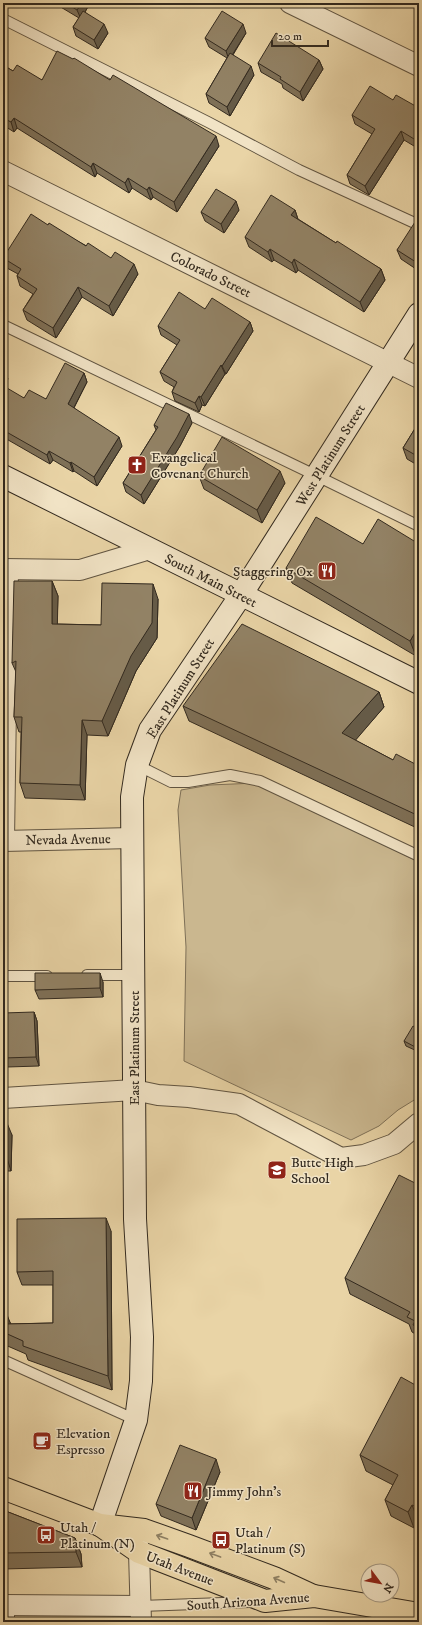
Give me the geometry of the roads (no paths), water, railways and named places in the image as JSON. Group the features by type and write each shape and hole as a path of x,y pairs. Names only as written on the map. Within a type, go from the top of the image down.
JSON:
{"main road":[{"name":"Utah Avenue","path":"3,1488 100,1525 144,1530 242,1565 314,1596"},
{"name":"Utah Avenue","path":"100,1525 139,1552 265,1601"},
{"name":"South Arizona Avenue","path":"265,1601 314,1596 419,1614"}],"street":[{"path":"290,3 419,66"},
{"name":"Colorado Street","path":"3,171 419,378"},
{"name":"West Platinum Street","path":"241,595 419,314"},
{"name":"South Main Street","path":"3,476 419,683"},
{"path":"8,569 80,570 150,549"},
{"name":"East Platinum Street","path":"100,1525 136,1420 141,1381 142,1337 135,1219 132,797 138,765 150,730 241,595"},
{"name":"Nevada Avenue","path":"6,841 132,838"},
{"path":"3,1098 134,1090 158,1095 189,1097 239,1104 341,1158 364,1155 394,1144 419,1123"},
{"path":"136,1530 139,1552 141,1614"},
{"name":"South Arizona Avenue","path":"7,1611 141,1614"}],"lane":[{"path":"3,19 208,122 299,170 419,225"},
{"path":"3,325 419,526"},
{"path":"6,841 8,569"},
{"path":"138,765 171,782 188,782 230,775 260,781 419,856"},
{"path":"80,976 133,975"},
{"path":"3,976 57,976"},
{"path":"3,1360 136,1420"},
{"name":"South Arizona Avenue","path":"141,1614 265,1601"}],"place":[{"name":"Evangelical Covenant Church","path":"137,465"},
{"name":"Staggering Ox","path":"327,571"},
{"name":"Butte High School","path":"277,1170"},
{"name":"Elevation Espresso","path":"42,1441"},
{"name":"Jimmy John's","path":"193,1491"},
{"name":"Utah / Platinum (N)","path":"46,1535"},
{"name":"Utah / Platinum (S)","path":"221,1540"}]}
